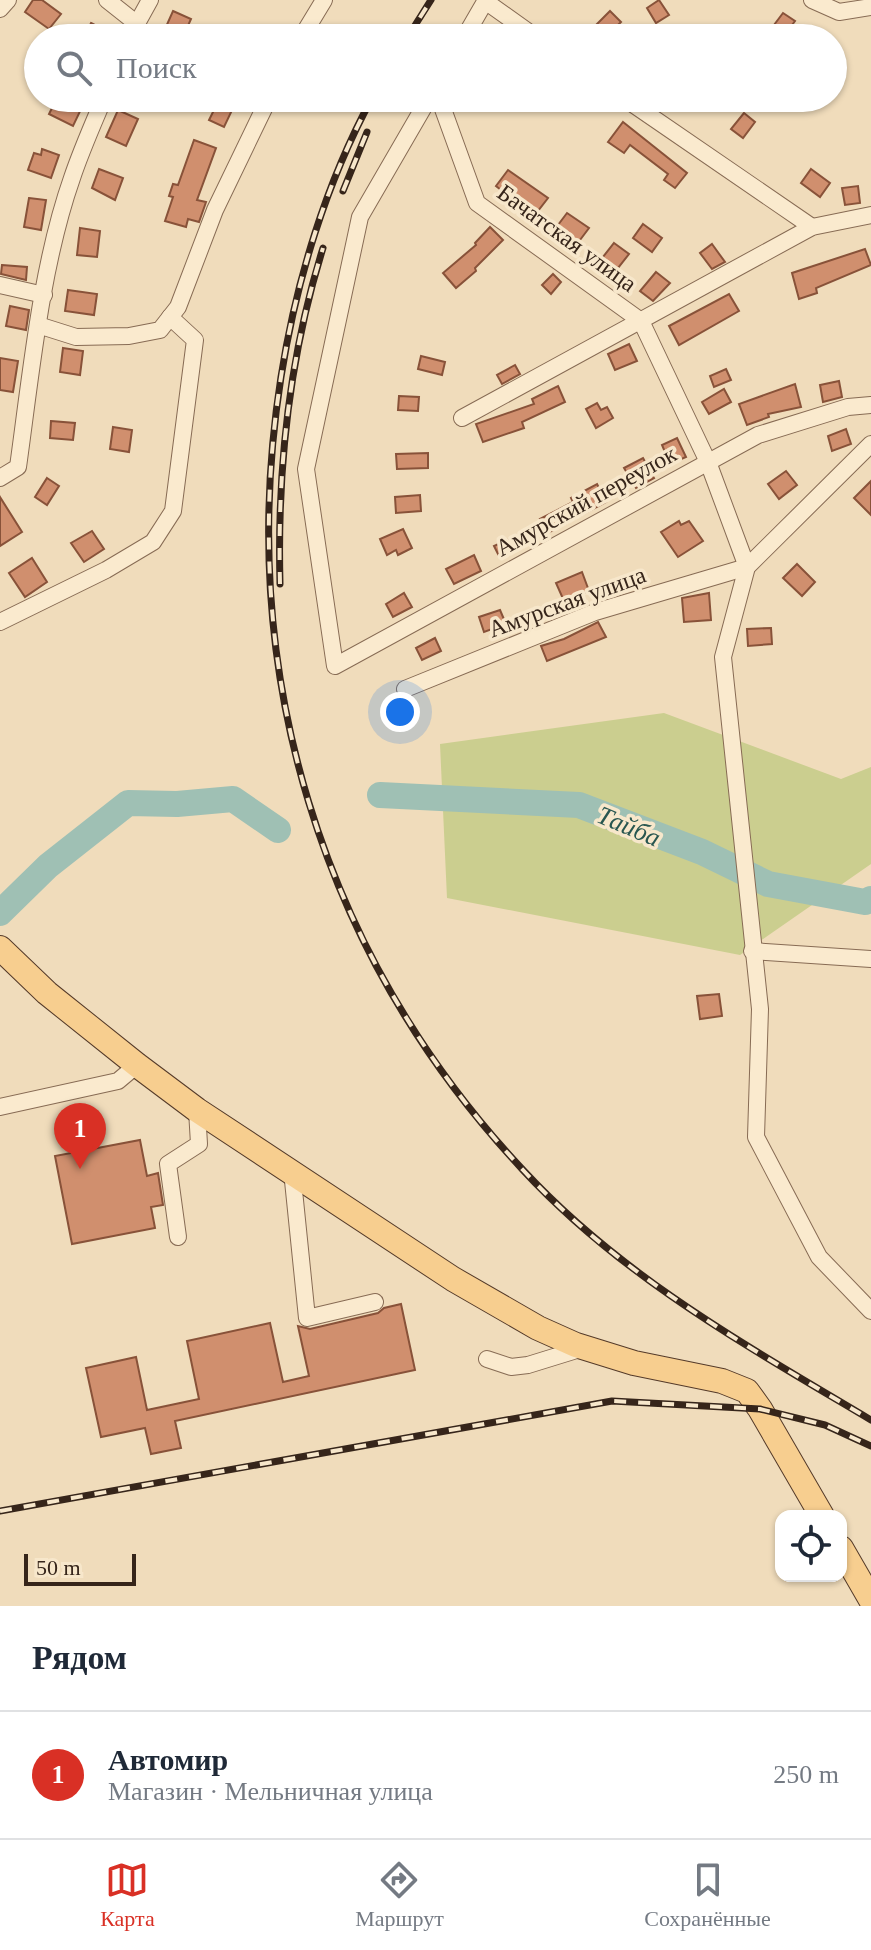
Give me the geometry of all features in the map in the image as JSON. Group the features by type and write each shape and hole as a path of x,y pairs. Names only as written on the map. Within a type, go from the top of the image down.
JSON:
{"main road":[{"path":"0,948 47,993 197,1110 453,1279 538,1328 584,1347 634,1363 722,1381 747,1391 819,1510"},
{"path":"847,1558 871,1600"}],"street":[{"path":"0,9 8,0"},
{"path":"107,0 128,24"},
{"path":"136,24 150,0"},
{"path":"309,24 324,0"},
{"path":"472,24 485,1 517,24"},
{"path":"819,1 839,12 871,7"},
{"path":"0,478 18,467 44,295 71,180 98,112"},
{"path":"38,325 76,337 129,336 160,330 178,307 215,210 262,112"},
{"name":"Амурский переулок","path":"421,112 360,217 306,469 335,666 758,435 848,407 871,405"},
{"name":"Бачатская улица","path":"444,112 477,203 641,321 708,462 747,567"},
{"path":"644,112 812,227"},
{"name":"Бачатская улица","path":"462,418 812,227 871,215"},
{"path":"0,285 44,295"},
{"path":"0,622 106,570 153,542 173,511 195,340 170,317"},
{"path":"871,444 747,567 723,657 760,1009 756,1137 819,1257 871,1311"},
{"name":"Амурская улица","path":"405,689 595,612 747,567"},
{"path":"752,951 871,959"},
{"path":"0,1107 118,1081 137,1065"},
{"path":"178,1237 168,1164 199,1144 197,1110"},
{"path":"292,1171 307,1318 375,1302"},
{"path":"487,1359 511,1367 528,1365 584,1347"}],"green space":[{"path":"664,713 841,779 871,767 871,864 740,955 447,898 440,744"}],"building":[{"path":"33,0 42,0 61,14 53,24 42,24 25,12"},
{"path":"659,0 669,15 656,23 647,8"},
{"path":"173,11 191,19 189,24 167,24"},
{"path":"610,11 621,22 619,24 597,24"},
{"path":"783,13 795,21 793,24 775,24"},
{"path":"50,112 80,112 73,126"},
{"path":"117,112 138,119 126,146 106,137"},
{"path":"213,112 231,112 224,127 209,120"},
{"path":"744,113 755,122 743,138 731,129"},
{"path":"623,122 687,173 675,188 664,180 668,174 630,145 624,153 608,142"},
{"path":"194,140 216,148 197,200 206,202 199,222 188,219 186,227 165,221 173,197 169,196 173,184 178,185"},
{"path":"42,149 59,155 51,178 28,170 34,153 41,155"},
{"path":"99,169 123,178 115,200 92,188"},
{"path":"811,169 830,183 820,197 801,183"},
{"path":"508,170 548,198 534,216 496,186"},
{"path":"858,186 860,203 845,205 842,188"},
{"path":"29,198 46,200 41,230 24,227"},
{"path":"567,213 589,228 577,244 555,229"},
{"path":"643,224 662,238 652,252 633,238"},
{"path":"490,227 503,240 456,288 443,273 476,245"},
{"path":"80,228 100,231 97,257 77,255"},
{"path":"614,243 629,254 614,273 599,262"},
{"path":"712,244 725,262 712,269 700,253"},
{"path":"865,249 871,265 816,288 817,293 799,299 792,273"},
{"path":"2,265 27,267 26,280 1,274"},
{"path":"656,272 670,283 653,301 640,291"},
{"path":"553,274 561,282 551,294 542,285"},
{"path":"68,290 97,294 94,315 65,311"},
{"path":"729,294 739,311 679,345 669,326"},
{"path":"10,306 29,310 26,330 6,326"},
{"path":"629,344 637,361 615,370 608,354"},
{"path":"63,348 83,351 80,375 60,372"},
{"path":"421,356 445,362 442,375 418,369"},
{"path":"0,358 18,361 13,392 0,390"},
{"path":"515,365 520,374 502,384 497,375"},
{"path":"726,369 731,380 714,387 710,376"},
{"path":"839,381 842,397 823,402 820,385"},
{"path":"795,384 801,407 768,414 769,417 747,425 739,404"},
{"path":"558,386 565,402 522,422 524,428 483,442 476,424 534,404 532,399"},
{"path":"724,389 731,402 709,414 702,402"},
{"path":"399,396 419,397 418,411 398,410"},
{"path":"597,403 601,410 607,407 613,418 596,428 586,409"},
{"path":"51,421 75,423 73,440 50,438"},
{"path":"113,427 132,430 129,452 110,449"},
{"path":"846,429 851,444 832,451 828,436"},
{"path":"677,438 686,457 670,464 662,445"},
{"path":"428,453 428,468 397,469 396,454"},
{"path":"643,458 654,478 636,488 624,468"},
{"path":"786,471 797,485 779,499 768,484"},
{"path":"47,478 59,486 47,505 35,497"},
{"path":"871,481 871,515 854,498"},
{"path":"597,484 606,502 548,533 540,519 573,502 571,498"},
{"path":"420,495 421,511 396,513 395,497"},
{"path":"0,497 22,532 0,546"},
{"path":"679,521 681,525 689,521 703,541 678,557 661,532"},
{"path":"403,529 412,548 398,555 396,550 387,555 380,539"},
{"path":"92,531 104,549 84,562 71,543"},
{"path":"512,538 518,550 500,558 494,546"},
{"path":"474,555 481,571 454,584 446,569"},
{"path":"32,558 47,582 25,597 9,573"},
{"path":"797,564 815,582 802,596 783,578"},
{"path":"582,572 589,591 564,601 556,583"},
{"path":"404,593 412,607 393,617 386,604"},
{"path":"709,593 711,620 684,622 682,598"},
{"path":"500,610 506,624 484,632 479,617"},
{"path":"598,622 606,637 547,661 541,646 564,639"},
{"path":"771,628 772,644 748,646 747,629"},
{"path":"435,638 441,651 422,660 416,648"},
{"path":"719,994 722,1016 700,1019 697,996"},
{"path":"140,1140 147,1176 158,1173 163,1205 151,1207 155,1228 72,1244 55,1156"},
{"path":"401,1304 415,1370 175,1421 181,1448 151,1454 145,1428 101,1437 86,1368 136,1357 147,1410 199,1399 187,1341 270,1323 283,1382 309,1376 298,1326 310,1329 378,1313 384,1308"}],"waterway":[{"name":"Тайба","path":"380,795 579,805 702,852 768,884 865,902 871,899"},
{"name":"Тайба","path":"0,913 48,866 128,803 177,804 233,799 278,830"}],"railway":[{"path":"416,24 431,0"},
{"path":"365,112 340,164 304,269 281,377 270,486 271,594 284,699 309,802 345,901 393,996 452,1086 523,1170 561,1208 644,1277 733,1337 871,1420"},
{"path":"343,191 367,132"},
{"path":"280,584 283,456 288,414 302,330 323,248"},
{"path":"0,1511 612,1401 760,1409 825,1425 871,1446"}],"place":[{"name":"Автомир","path":"80,1169"}]}
